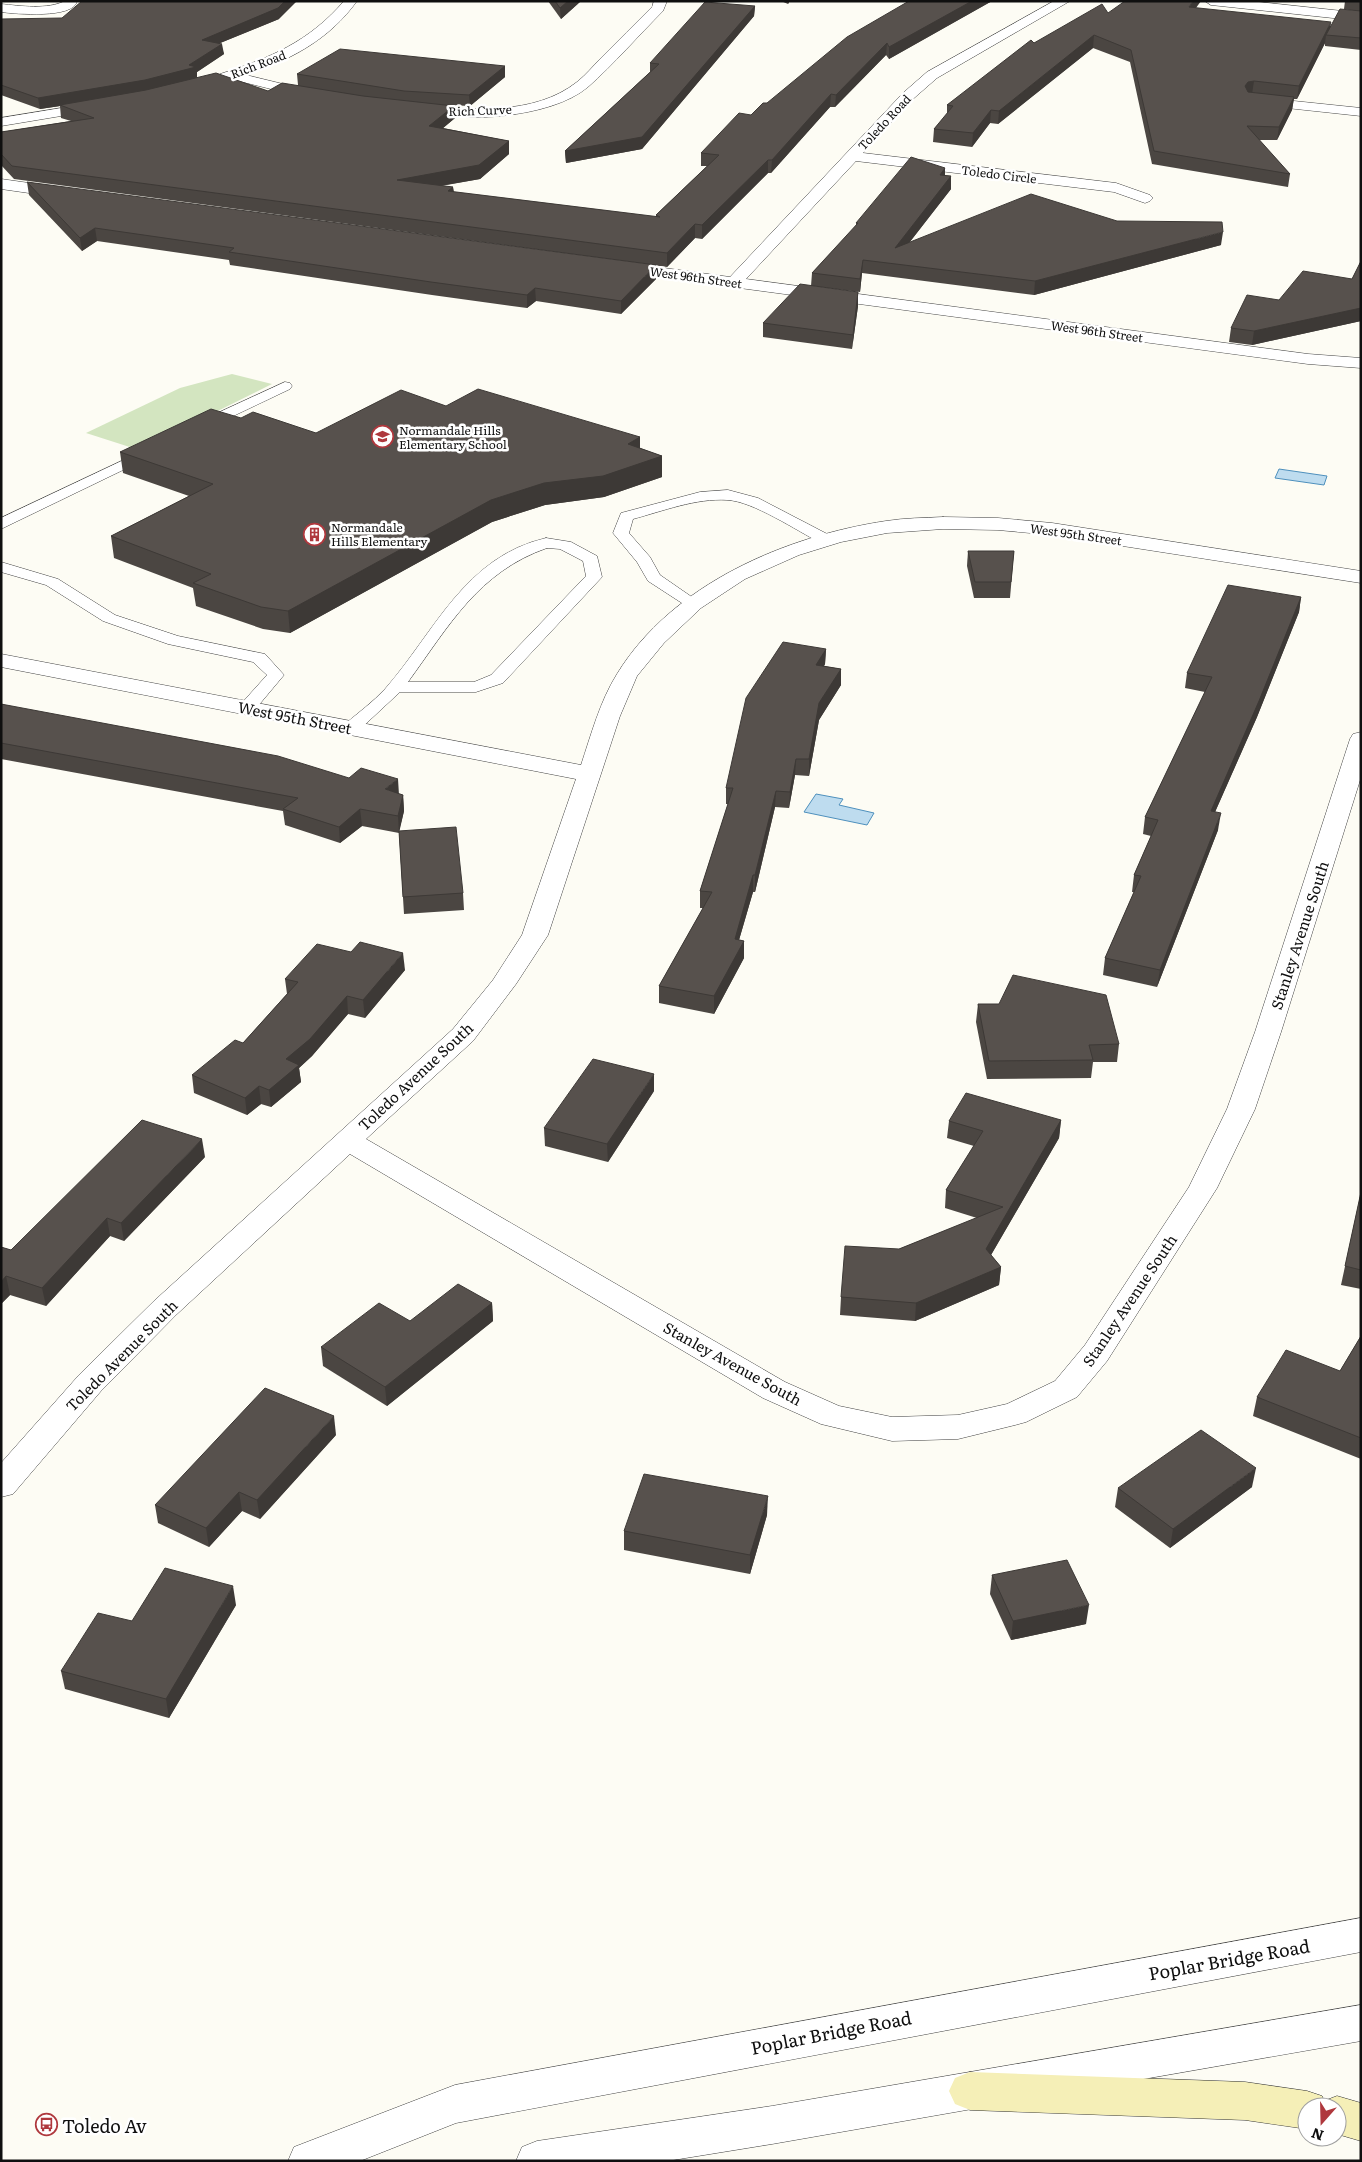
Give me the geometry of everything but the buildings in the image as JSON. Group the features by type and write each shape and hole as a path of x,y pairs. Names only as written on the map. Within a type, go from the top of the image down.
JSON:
{"main road":[{"path":"970,2091 1245,2101 1297,2109"},
{"path":"1347,2118 1361,2122"}],"street":[{"path":"1,8 34,12 56,10 71,4 71,1"},
{"name":"Rich Road","path":"213,81 255,67 289,52 316,37 334,21 351,1"},
{"name":"Rich Curve","path":"407,108 457,113 516,110 549,103 570,94 582,85 651,15 661,1"},
{"name":"Toledo Road","path":"734,282 908,96 932,75 1064,1"},
{"path":"1211,1 1361,17"},
{"path":"230,75 280,89 326,97"},
{"path":"1252,100 1361,112"},
{"path":"1,122 110,104"},
{"path":"516,110 531,122"},
{"name":"Toledo Circle","path":"852,156 1116,188 1145,198"},
{"path":"1,184 80,195"},
{"name":"West 96th Street","path":"604,265 1298,358 1361,363"},
{"name":"West 95th Street","path":"792,551 827,540 887,527 943,523 998,524 1052,529 1361,577"},
{"name":"Toledo Avenue South","path":"1,1486 90,1383 165,1308 463,1035 503,984 535,935 588,774 609,716 627,676 656,638 694,604 738,575 792,551"},
{"name":"West 95th Street","path":"1,660 588,774"},
{"name":"Stanley Avenue South","path":"347,1140 774,1390 832,1416 892,1429 958,1428 1015,1414 1066,1389 1096,1353 1203,1188 1241,1109 1268,1032 1361,739"},
{"name":"Poplar Bridge Road","path":"309,2161 455,2104 1361,1935"},
{"path":"538,2161 772,2125 1361,2023"}],"lane":[{"path":"187,433 285,386"},
{"path":"1,524 161,446"},
{"path":"694,604 654,578 644,560 621,533 626,516 700,497 728,495 753,500 827,540"},
{"path":"352,728 395,687 456,606 494,567 519,551 548,543 568,546 591,559 594,577 497,679 476,687 395,687"},
{"path":"1,567 52,582 109,618 174,640 259,658 276,675 247,708"}],"green space":[{"path":"232,374 272,384 139,450 86,433 180,388"}],"water":[{"path":"1279,469 1327,476 1324,485 1275,478"},
{"path":"816,794 843,799 839,805 874,813 867,825 804,812"}],"place":[{"name":"Normandale Hills Elementary School","path":"383,437"},
{"name":"Normandale Hills Elementary","path":"315,534"},
{"name":"Toledo Av","path":"46,2125"}]}
